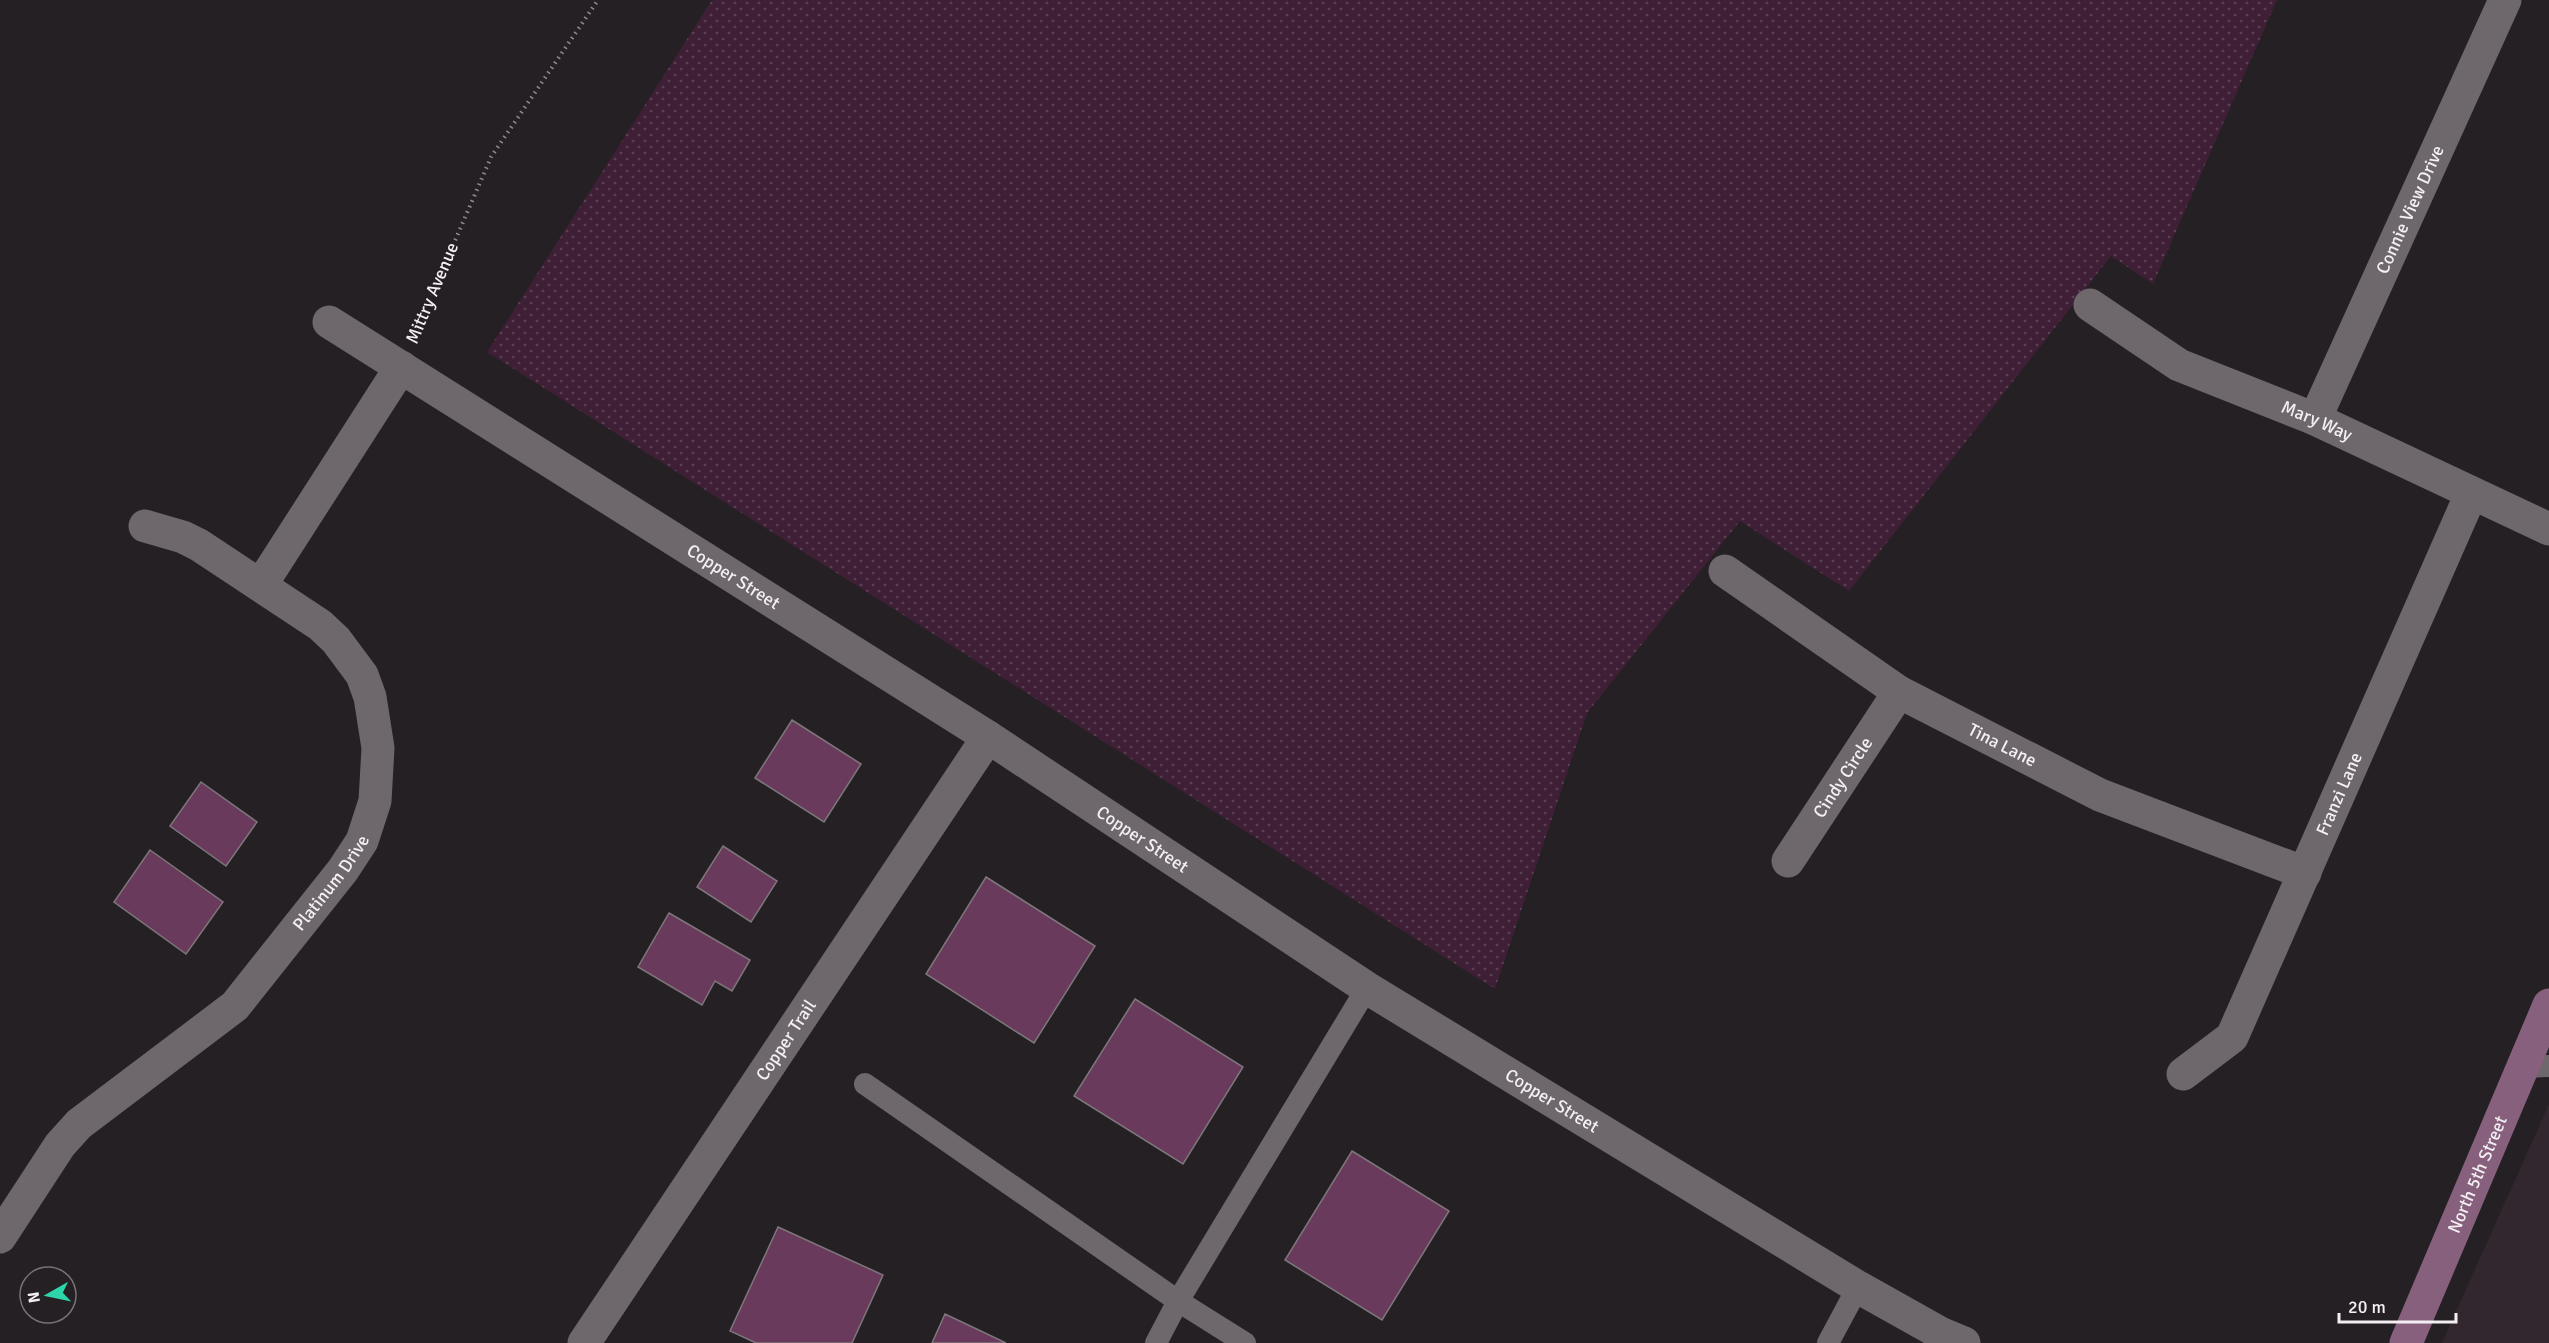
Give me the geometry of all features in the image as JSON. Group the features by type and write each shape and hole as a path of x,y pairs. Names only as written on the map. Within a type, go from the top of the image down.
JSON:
{"street":[{"name":"Connie View Drive","path":"2315,419 2505,0"},
{"name":"Mary Way","path":"2090,305 2179,365 2315,419 2549,529"},
{"name":"Copper Street","path":"329,321 988,737 1367,988 1858,1287 1964,1343"},
{"name":"Mittry Avenue","path":"261,585 401,367"},
{"name":"Franzi Lane","path":"2183,1074 2232,1037 2471,494"},
{"name":"Platinum Drive","path":"0,1237 60,1145 79,1124 235,1006 315,907 362,841 375,801 378,774 375,718 362,675 336,640 320,625 199,545 183,537 145,526"},
{"name":"Tina Lane","path":"1725,571 1899,692 2100,795 2305,873"},
{"name":"Cindy Circle","path":"1788,861 1899,692"},
{"name":"Copper Trail","path":"584,1343 988,737"},
{"name":"North 5th Street","path":"2406,1343 2536,1067 2549,1005"}],"lane":[{"path":"1156,1343 1178,1301 1367,988"},
{"path":"865,1084 1178,1301 1245,1343"},
{"path":"1828,1343 1858,1287"}],"path":[{"name":"Mittry Avenue","path":"401,367 491,157 598,0"}],"shaded area":[{"path":"712,0 2277,0 2153,284 2111,256 1849,591 1740,521 1587,713 1495,989 487,352"},
{"path":"2549,1104 2549,1343 2442,1343"}],"building":[{"path":"792,720 861,764 824,822 755,778"},
{"path":"201,782 257,822 226,866 170,826"},
{"path":"723,846 777,881 751,922 697,887"},
{"path":"150,850 223,902 186,954 114,902"},
{"path":"986,877 1095,946 1034,1043 926,974"},
{"path":"669,913 750,960 732,991 715,981 702,1005 638,967"},
{"path":"1135,999 1243,1067 1183,1164 1074,1096"},
{"path":"1352,1151 1449,1211 1382,1320 1285,1260"},
{"path":"778,1227 883,1275 852,1343 756,1343 730,1331"},
{"path":"945,1314 1006,1343 932,1343"}]}
